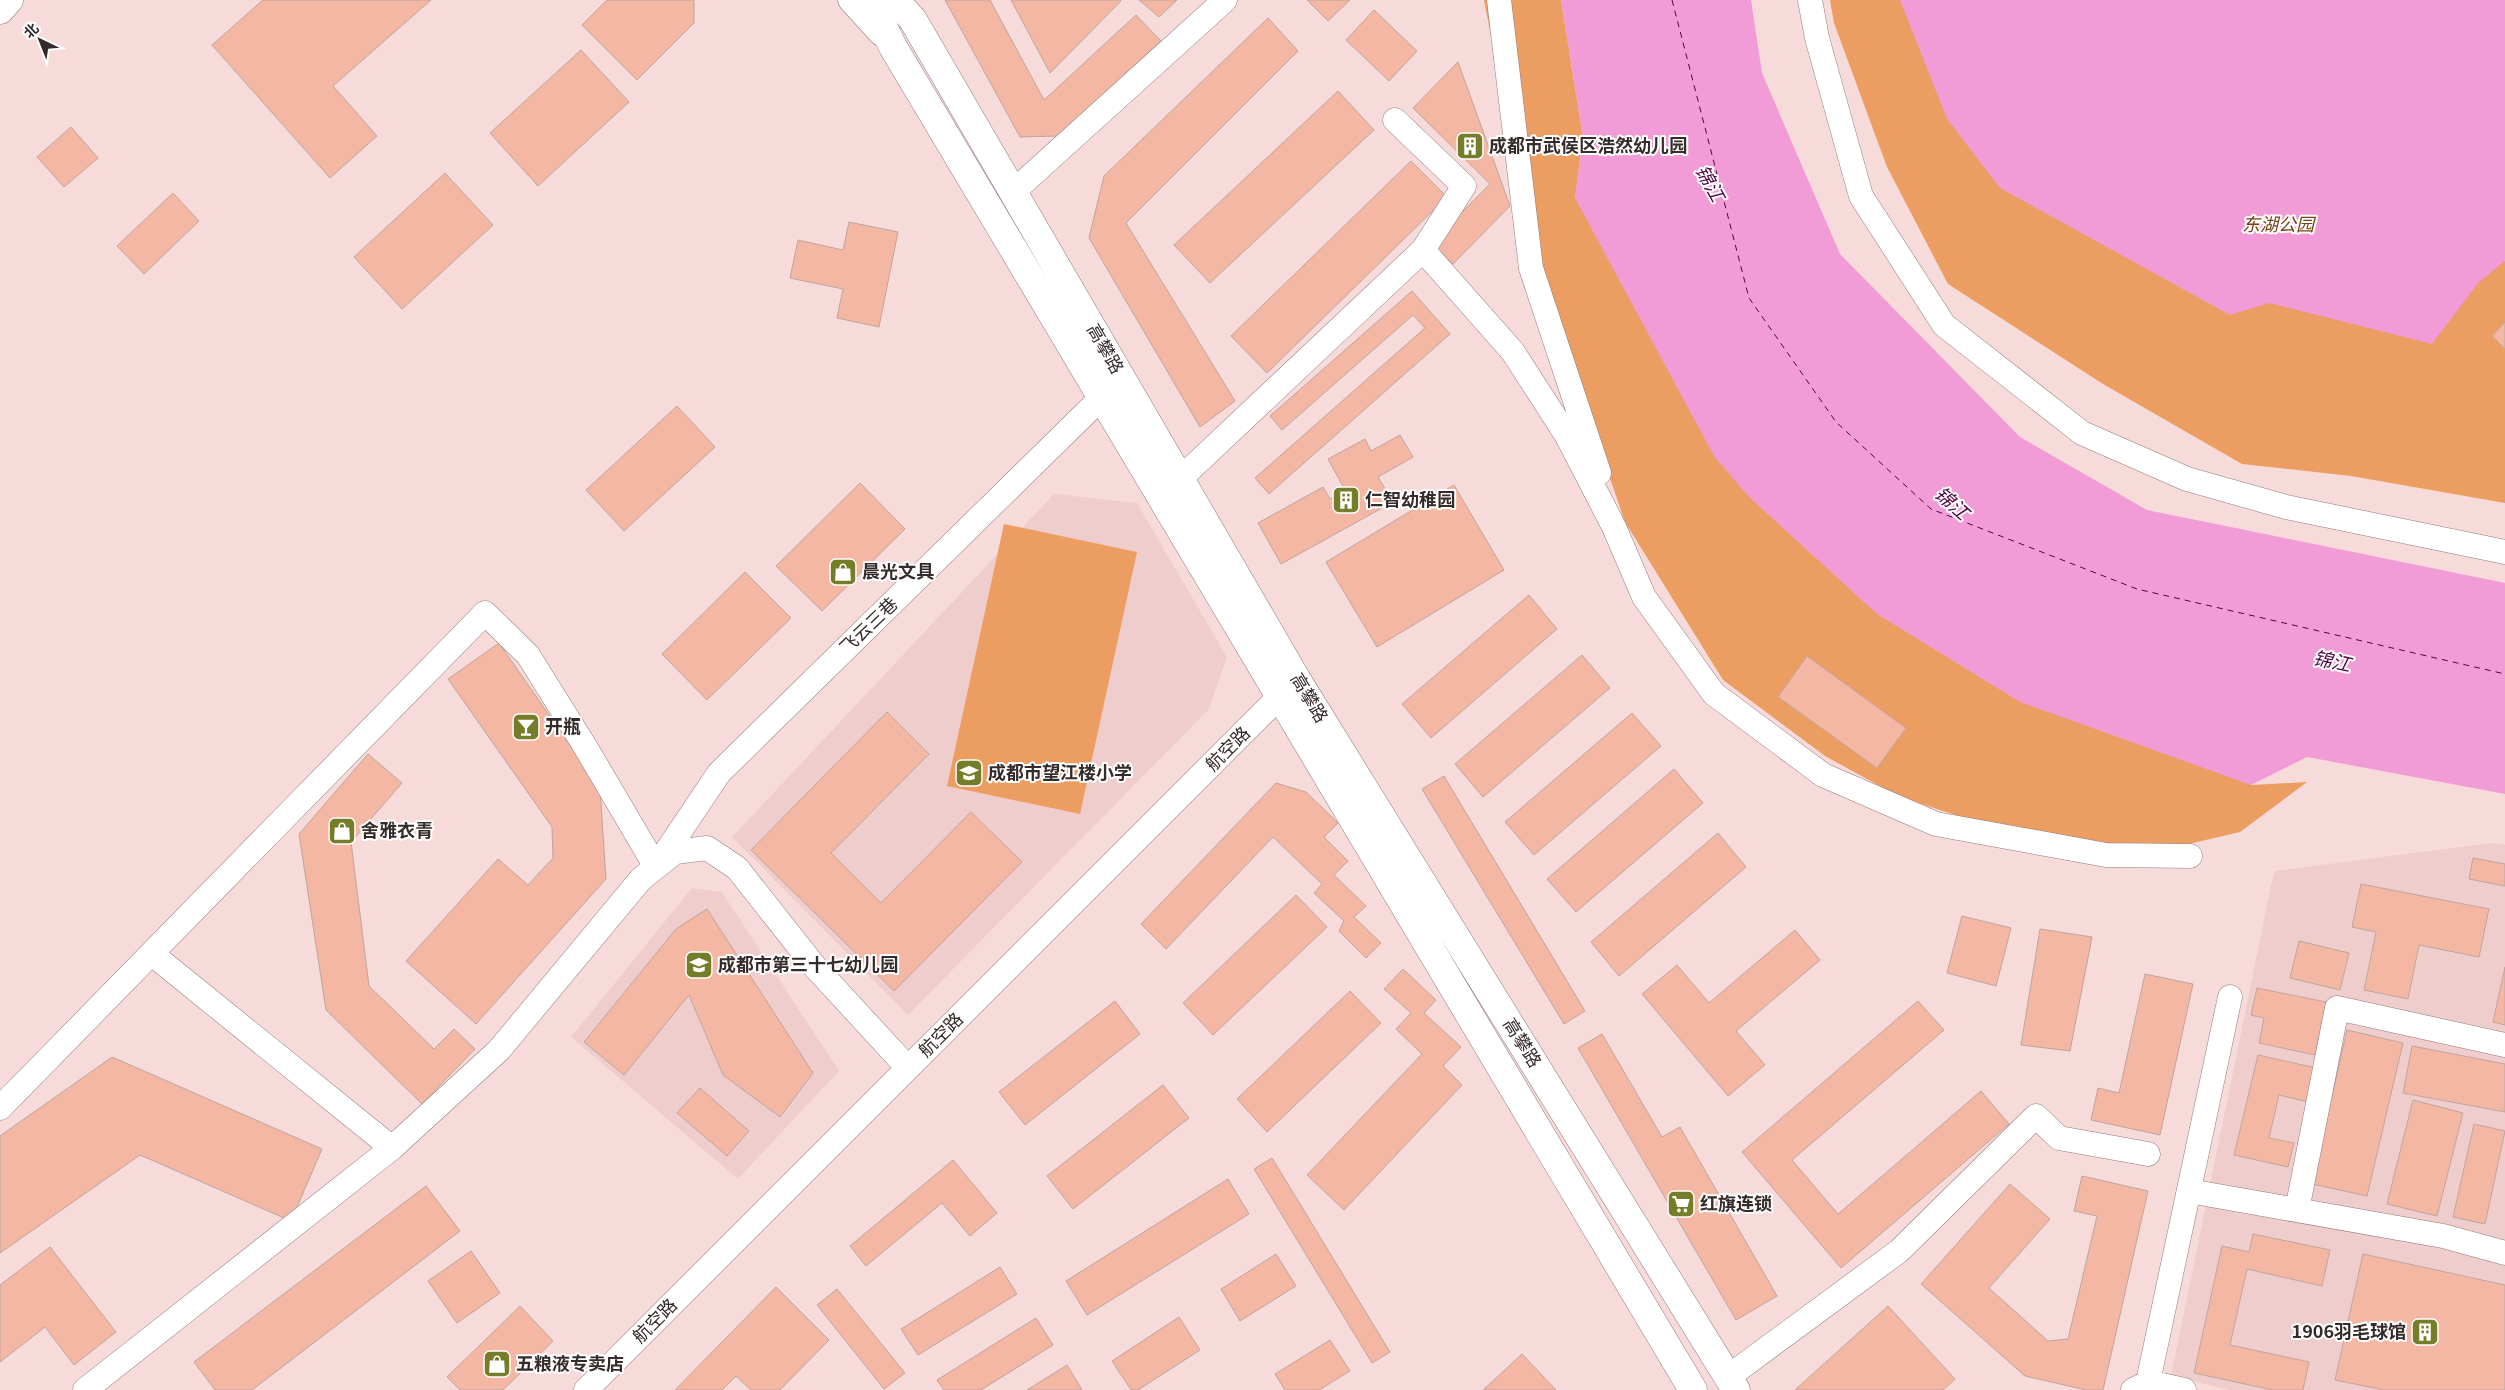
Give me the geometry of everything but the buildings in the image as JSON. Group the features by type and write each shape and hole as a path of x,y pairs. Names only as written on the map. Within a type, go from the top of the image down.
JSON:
{"main road":[{"path":"0,10 10,0"},
{"name":"高攀路","path":"870,0 893,47 1101,398 1288,688 1732,1386"},
{"name":"高攀路","path":"895,0 908,10 1180,478 1288,688 1693,1390"}],"street":[{"path":"850,0 893,47"},
{"path":"1014,191 1225,0"},
{"path":"1499,0 1531,268 1602,480 1614,527"},
{"path":"1810,0 1817,38 1861,196 1944,325 2082,433 2187,479 2286,507 2505,552"},
{"path":"1180,478 1423,250 1464,186 1395,120"},
{"path":"1423,250 1513,352 1567,436 1614,527 1644,597 1714,694 1823,775 1936,824 2106,855 2190,856"},
{"name":"飞云三巷","path":"656,867 719,773 1101,398 1125,384"},
{"path":"0,1108 485,613 528,655 656,867"},
{"name":"航空路","path":"586,1390 1288,688"},
{"path":"85,1390 392,1148 499,1050 641,879 675,852 707,848 737,868 815,967 908,1068"},
{"path":"152,954 392,1148"},
{"path":"2184,1390 2141,1386 2189,1191 2230,997"},
{"path":"2297,1210 2338,1008 2505,1045"},
{"path":"1732,1386 1899,1251 2036,1116 2059,1138 2148,1154"},
{"path":"2189,1191 2443,1236 2505,1254"}],"shaded area":[{"name":"成都市望江楼小学","path":"1054,494 1137,503 1227,657 1209,709 908,1015 732,837"},
{"path":"2491,843 2505,845 2505,1390 2230,1390 2171,1376 2274,871"},
{"name":"成都市第三十七幼儿园","path":"692,888 722,892 839,1071 738,1179 571,1037"}],"green space":[{"path":"1484,0 1561,0 1583,137 1575,198 2251,785 2307,782 2240,832 2146,854 1974,821 1900,797 1825,756 1723,680 1625,522 1533,254"},
{"name":"东湖公园","path":"1830,0 2505,0 2505,503 2351,476 2242,464 2103,384 1948,284 1887,167 1834,23"},
{"path":"1004,524 1137,552 1080,814 947,786"}],"water":[{"name":"锦江","path":"1561,0 1751,0 1762,73 1840,254 2020,437 2147,510 2505,583 2505,794 2307,757 2251,785 2020,702 1877,614 1749,497 1714,456 1575,198 1583,137"},
{"name":"东湖公园","path":"1900,0 2505,0 2505,261 2478,283 2432,344 2269,303 2230,315 2000,188 1947,119"}],"ferry route":[{"path":"1672,0 1749,298 1836,422 1931,509 2137,589 2505,674"}],"place":[{"name":"成都市武侯区浩然幼儿园","path":"1470,146"},
{"name":"仁智幼稚园","path":"1346,500"},
{"name":"晨光文具","path":"843,572"},
{"name":"开瓶","path":"526,727"},
{"name":"成都市望江楼小学","path":"969,773"},
{"name":"舍雅衣青","path":"342,831"},
{"name":"成都市第三十七幼儿园","path":"699,965"},
{"name":"红旗连锁","path":"1681,1204"},
{"name":"1906羽毛球馆","path":"2425,1332"},
{"name":"五粮液专卖店","path":"497,1364"}]}
